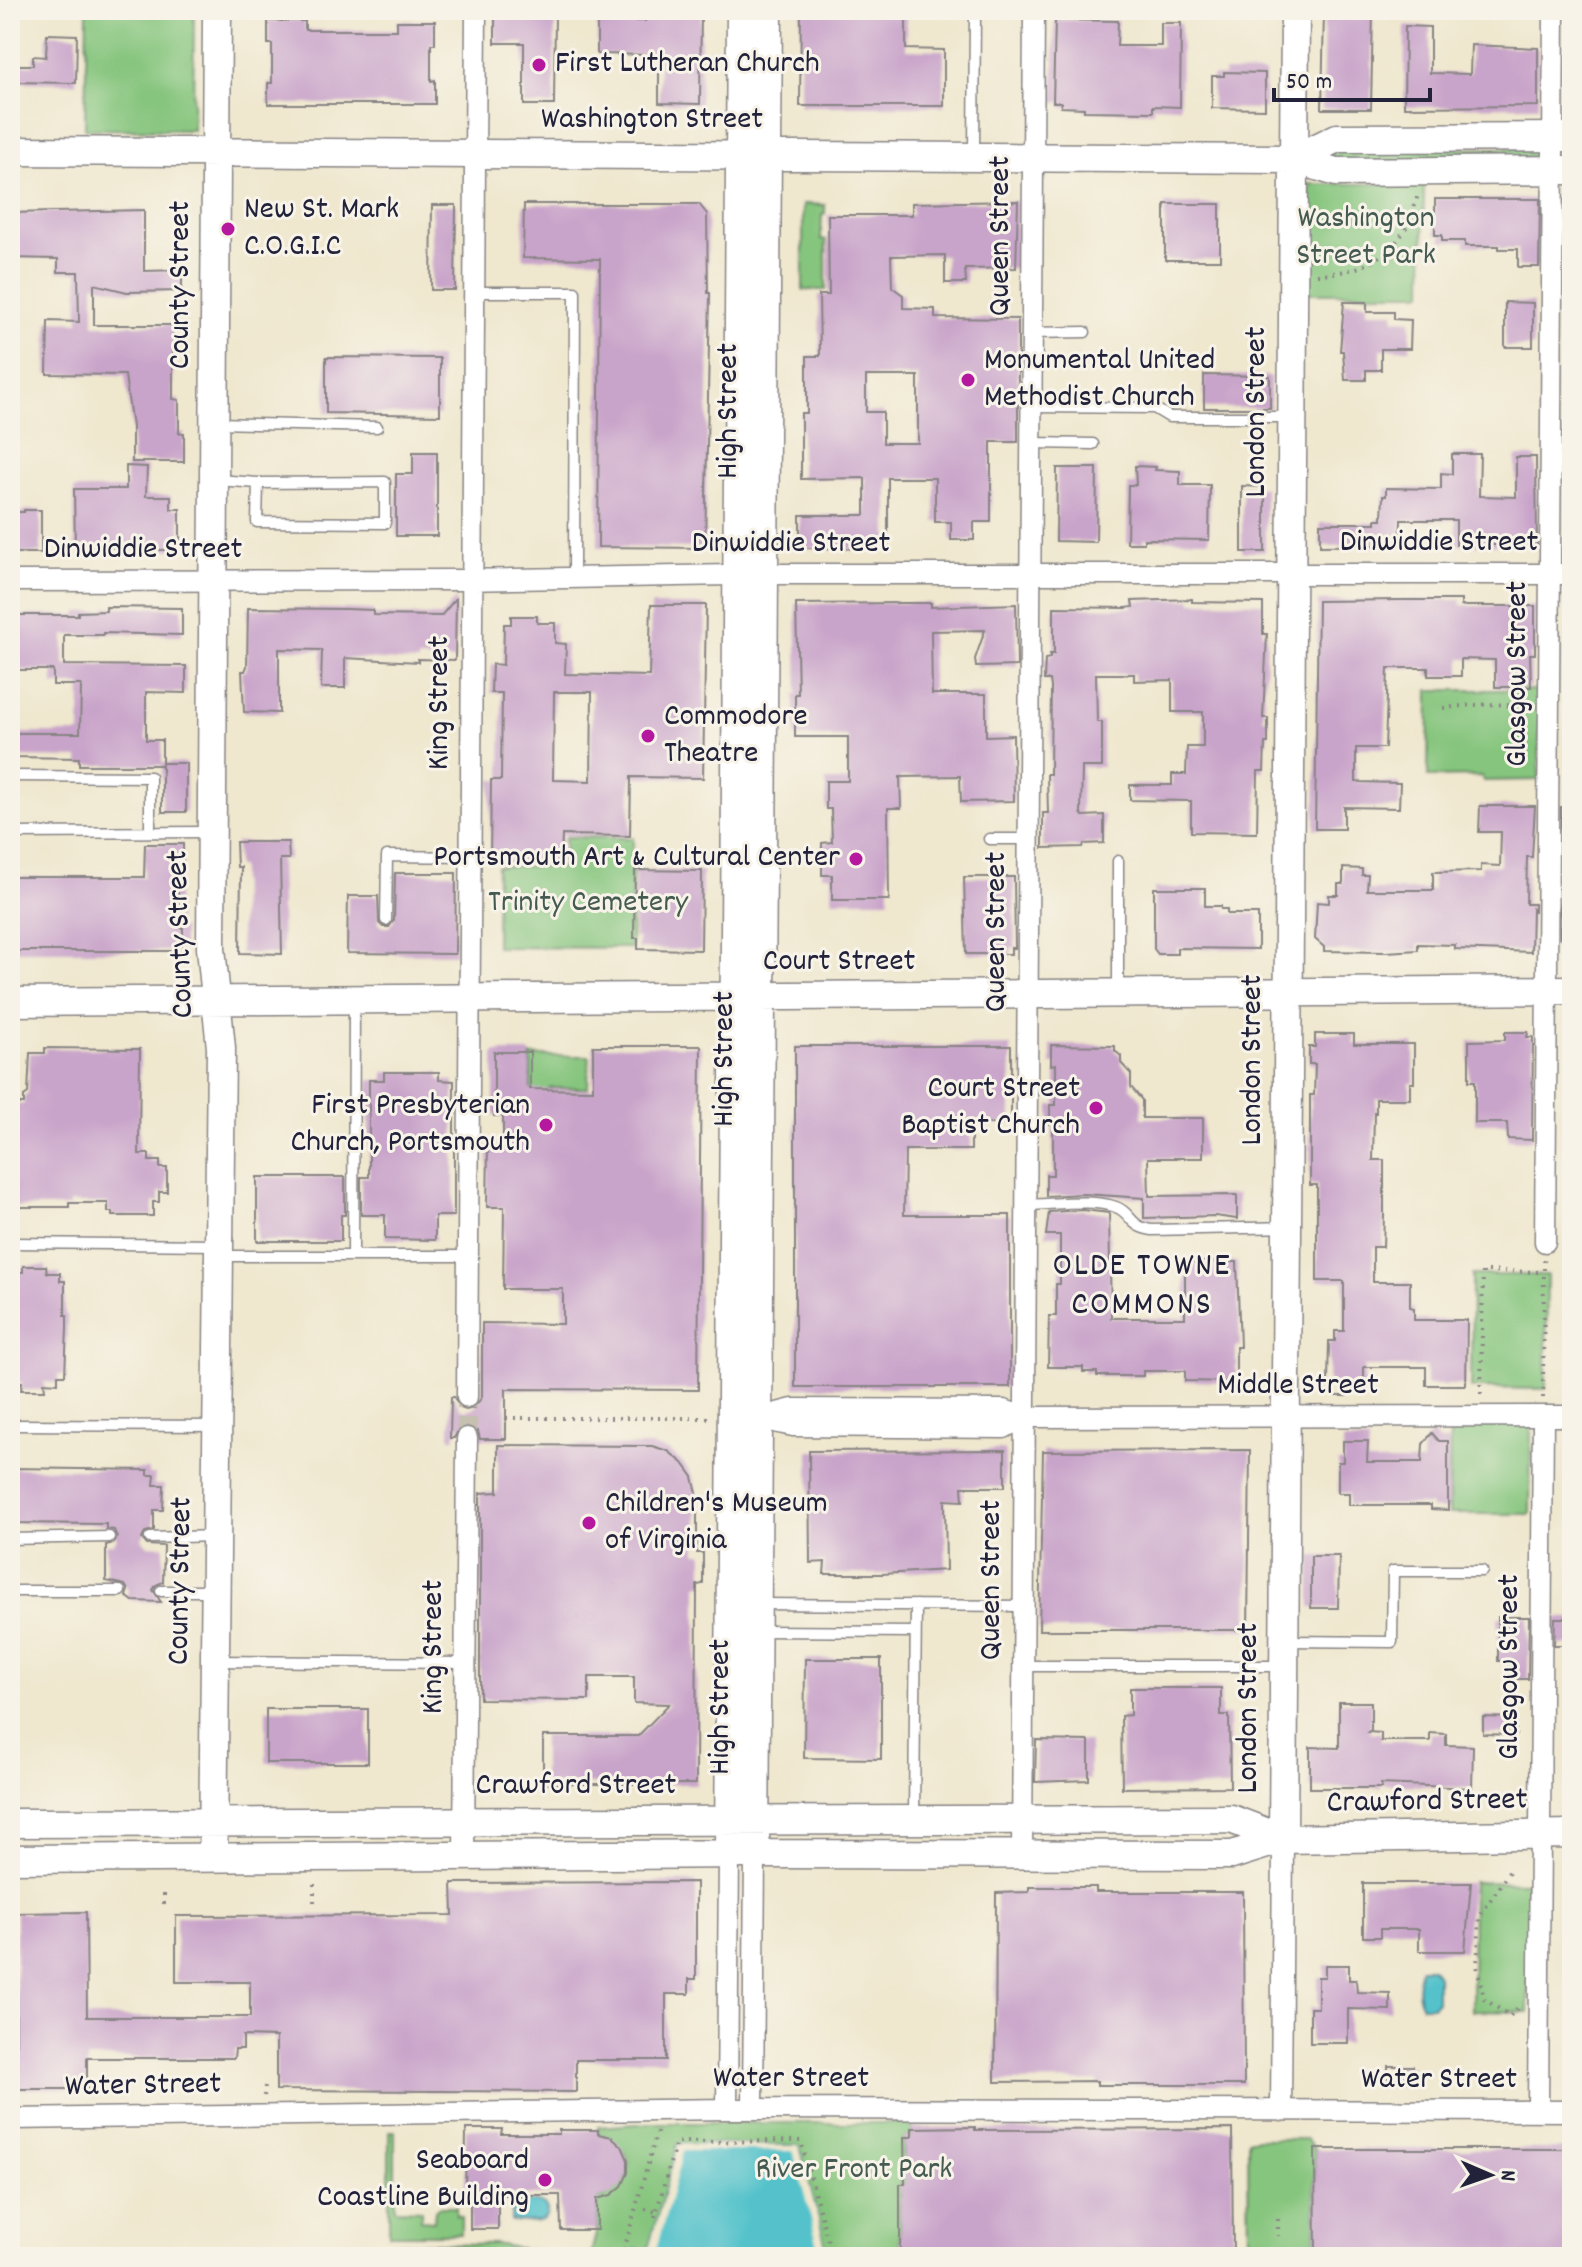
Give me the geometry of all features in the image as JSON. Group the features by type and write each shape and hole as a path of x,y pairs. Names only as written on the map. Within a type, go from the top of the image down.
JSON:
{"street":[{"name":"County Street","path":"213,1857 221,1048 211,948 217,10"},
{"name":"King Street","path":"467,1397 476,10"},
{"name":"High Street","path":"741,10 753,156 742,1820 753,2109"},
{"name":"High Street","path":"753,156 768,10"},
{"name":"Queen Street","path":"1022,1855 1034,10"},
{"name":"London Street","path":"1281,2111 1295,10"},
{"name":"Glasgow Street","path":"1545,1242 1559,990 1550,574 1563,137 1554,10"},
{"name":"Washington Street","path":"1294,159 1337,138 1563,137"},
{"name":"Washington Street","path":"10,151 1294,159 1336,172 1563,170"},
{"name":"Dinwiddie Street","path":"10,581 472,580 750,574 1572,574"},
{"name":"Court Street","path":"10,1002 1559,990"},
{"name":"Middle Street","path":"745,1418 793,1409 1004,1410 1024,1417 1572,1416"},
{"name":"Glasgow Street","path":"1538,2111 1543,1416"},
{"name":"High Street","path":"742,1820 756,1618 745,1418"},
{"name":"King Street","path":"464,1856 467,1438"},
{"name":"Crawford Street","path":"10,1823 1231,1819 1283,1839"},
{"name":"Crawford Street","path":"10,1859 742,1854 1232,1855 1283,1839 1572,1834"},
{"name":"High Street","path":"727,2109 742,1854"},
{"name":"Water Street","path":"10,2119 727,2109 1572,2111"}],"lane":[{"path":"974,157 975,10"},
{"path":"474,292 575,292 574,578"},
{"path":"1032,333 1085,332"},
{"path":"1031,407 1154,408 1169,417 1292,417"},
{"path":"216,423 377,427"},
{"path":"1031,443 1093,444"},
{"path":"215,480 258,483 385,482 385,523 257,522 258,483"},
{"path":"10,776 150,777 150,832"},
{"path":"10,833 212,832"},
{"path":"989,839 1028,839"},
{"path":"386,920 387,856 470,857"},
{"path":"1118,861 1118,995"},
{"path":"353,1256 354,1001"},
{"path":"1026,1205 1104,1204 1120,1208 1139,1228 1152,1230 1287,1227"},
{"path":"10,1243 353,1256 468,1256"},
{"path":"10,1425 217,1426"},
{"path":"150,1538 216,1536"},
{"path":"10,1539 109,1537"},
{"path":"1023,1666 1284,1654 1392,1642 1393,1571 1482,1571"},
{"path":"10,1591 120,1591"},
{"path":"161,1591 215,1591"},
{"path":"914,1820 916,1605"},
{"path":"756,1618 916,1605 1023,1606"},
{"path":"756,1618 915,1632"},
{"path":"215,1661 465,1663"}],"path":[{"path":"1317,274 1355,270 1386,253 1408,226 1419,187"},
{"path":"1443,708 1513,705 1539,712"},
{"path":"1543,1416 1545,1242"},
{"path":"1481,1394 1483,1271 1544,1272"},
{"path":"506,1418 745,1418"},
{"path":"1509,1872 1480,1916 1477,1966 1484,1999 1510,2016 1529,1995"},
{"path":"314,1881 314,1902"},
{"path":"164,1891 164,1904"},
{"path":"622,2257 659,2127"},
{"path":"798,2131 832,2257"},
{"path":"739,2132 740,2142"},
{"path":"679,2135 679,2142"},
{"path":"645,2209 656,2214 676,2142 810,2140"},
{"path":"1278,2219 1278,2236"},
{"path":"824,2227 833,2224"}],"green space":[{"path":"87,10 194,10 193,130 85,129"},
{"path":"1535,148 1536,158 1333,163 1330,150"},
{"name":"Washington Street Park","path":"1310,184 1424,184 1423,293 1309,293"},
{"path":"803,204 825,205 821,239 826,240 826,290 803,290"},
{"path":"1429,690 1540,690 1539,780 1483,781 1482,776 1428,777"},
{"name":"Trinity Cemetery","path":"565,837 633,838 631,948 496,947 497,866 564,867"},
{"path":"531,1056 589,1056 588,1088 549,1088 548,1112 531,1112"},
{"path":"1472,1275 1547,1275 1546,1389 1471,1388"},
{"path":"1450,1424 1531,1425 1530,1514 1449,1514"},
{"path":"1473,1882 1530,1883 1528,2012 1472,2011"},
{"name":"River Front Park","path":"650,2123 912,2123 912,2137 904,2138 904,2171 913,2184 900,2184 900,2257 828,2257 798,2146 678,2144 648,2252 636,2249 634,2257 590,2257 597,2230 597,2199 620,2186 628,2166 627,2156 621,2147 598,2134 598,2127"},
{"path":"389,2131 395,2131 395,2209 421,2210 421,2220 434,2221 438,2207 456,2207 456,2215 461,2216 461,2234 389,2234"},
{"path":"1248,2139 1306,2139 1315,2149 1316,2257 1249,2257"},
{"path":"387,2243 494,2244 576,2257 372,2257"}],"water":[{"path":"1421,1968 1432,1968 1437,1976 1437,2001 1432,2006 1422,2006 1418,1997"},
{"path":"678,2144 799,2146 828,2257 634,2257 636,2249 648,2251"},
{"path":"511,2202 543,2204 547,2209 546,2215 535,2222 511,2221"}],"pier":[{"path":"678,2144 799,2146 828,2257 821,2257 793,2151 683,2151 655,2254 648,2252"}],"building":[{"path":"645,10 701,10 700,104 659,103 659,55 597,54 597,21 645,21"},
{"path":"801,10 906,10 906,49 944,50 944,106 800,106"},
{"path":"1324,10 1373,10 1371,109 1322,109"},
{"name":"First Lutheran Church","path":"495,12 555,12 554,105 524,105 524,43 495,43"},
{"path":"1055,20 1118,21 1117,46 1161,46 1161,23 1181,23 1180,107 1153,106 1153,112 1084,111 1084,108 1061,107 1061,102 1053,102"},
{"path":"268,21 305,21 305,30 397,30 397,21 435,21 435,44 431,44 431,81 435,80 435,104 268,104 268,83 272,83 272,44 268,44"},
{"path":"1405,26 1430,27 1430,73 1470,74 1471,45 1538,48 1538,106 1404,107"},
{"path":"47,34 77,35 76,83 10,82 10,65 33,65 33,56 46,57"},
{"path":"1224,72 1265,73 1265,109 1212,108 1212,76 1224,76"},
{"path":"1435,199 1540,199 1539,267 1518,267 1518,249 1465,246 1465,241 1442,241 1442,235 1435,235"},
{"path":"1566,199 1572,199 1572,258 1565,258"},
{"path":"1018,201 1016,268 965,269 966,283 945,283 945,255 891,256 892,287 903,295 903,308 935,309 935,318 1018,319 1018,442 991,442 991,522 974,522 974,540 951,540 951,522 935,522 935,478 888,478 888,549 800,548 800,515 865,515 865,478 801,479 801,413 807,413 807,356 820,356 819,295 829,295 828,215 912,215 912,203","holes":["866,376 918,376 918,443 883,443 883,412 866,412"]},
{"path":"524,204 699,204 707,214 710,293 705,548 598,547 600,259 523,258"},
{"path":"1165,204 1220,204 1220,260 1165,260"},
{"path":"432,205 456,205 455,290 431,290"},
{"path":"144,210 144,271 182,270 182,291 127,292 94,284 94,325 173,325 173,399 179,400 179,433 184,433 184,462 132,462 132,427 125,375 47,374 48,321 79,322 78,272 58,272 58,259 10,258 10,213"},
{"path":"1344,302 1367,302 1367,312 1394,312 1394,319 1411,320 1410,349 1381,349 1381,370 1366,370 1366,380 1345,380 1343,351 1340,351"},
{"path":"1505,302 1533,303 1533,347 1505,347"},
{"path":"326,357 440,358 440,415 326,413"},
{"path":"1204,375 1270,376 1270,408 1204,408"},
{"path":"413,452 437,452 437,536 396,536 396,474 413,474"},
{"path":"1452,454 1480,454 1479,496 1516,497 1516,457 1536,457 1537,545 1456,545 1456,520 1401,520 1400,545 1320,546 1320,523 1376,523 1376,519 1382,519 1386,488 1441,489 1441,473 1452,474"},
{"path":"126,466 147,467 146,496 171,496 171,509 180,509 180,544 176,550 75,548 74,489 126,489"},
{"path":"1135,466 1180,471 1180,485 1210,485 1209,540 1144,539 1144,543 1127,543 1128,485 1136,485"},
{"path":"1057,468 1097,468 1096,542 1056,541"},
{"path":"1242,486 1265,487 1265,552 1242,552"},
{"path":"41,510 41,553 10,553 10,512"},
{"path":"456,598 455,660 418,659 418,662 345,658 345,688 321,688 322,650 279,649 279,713 244,712 242,671 247,666 248,608 373,610 373,615 441,616"},
{"path":"1192,599 1192,602 1263,603 1263,634 1267,634 1263,718 1268,718 1268,743 1265,743 1264,771 1258,771 1257,833 1191,832 1191,801 1130,800 1130,785 1172,785 1172,774 1186,774 1187,747 1203,747 1203,712 1172,712 1172,680 1134,681 1134,674 1096,674 1097,722 1102,722 1102,767 1082,767 1081,813 1083,816 1104,815 1104,843 1043,848 1043,813 1048,813 1047,774 1050,774 1051,687 1050,680 1044,680 1045,659 1054,654 1054,607 1126,608 1133,607 1132,601"},
{"path":"1461,600 1461,606 1535,606 1535,654 1530,654 1531,687 1495,687 1495,660 1461,659 1461,676 1428,676 1428,668 1388,668 1385,748 1356,748 1356,782 1400,783 1399,808 1344,807 1344,829 1315,829 1318,601"},
{"path":"931,603 931,607 1016,604 1017,666 976,667 975,659 985,630 931,631 932,694 986,694 986,736 1013,735 1014,801 961,802 960,776 900,777 901,808 888,808 889,900 832,900 832,875 822,875 822,843 832,842 831,809 826,809 826,781 848,781 848,737 795,737 795,694 798,694 796,604"},
{"path":"651,605 706,605 703,778 631,777 630,836 562,835 561,862 490,861 491,780 501,780 502,693 491,693 492,664 503,665 504,624 511,624 511,616 537,616 537,623 555,623 555,643 566,644 565,674 649,676","holes":["554,692 592,692 591,781 553,780"]},
{"path":"106,607 182,608 182,635 64,635 64,665 186,666 186,693 146,692 146,740 162,740 162,763 186,763 186,812 162,812 162,765 79,765 79,758 13,757 13,733 80,733 81,685 53,685 53,670 10,670 10,615 78,615 78,612 106,611"},
{"path":"1480,806 1535,806 1532,857 1527,857 1526,904 1534,904 1531,952 1418,944 1418,950 1324,951 1315,939 1317,902 1329,903 1329,895 1338,895 1338,884 1343,884 1343,868 1362,869 1362,875 1368,875 1367,890 1433,890 1433,872 1481,871 1481,865 1500,866 1501,832 1479,832"},
{"path":"1561,807 1572,807 1572,830 1561,830"},
{"path":"236,842 288,842 289,859 280,859 282,954 240,953 241,867 237,867"},
{"path":"145,844 183,844 183,867 178,867 178,928 183,928 183,951 10,951 10,877 144,877"},
{"path":"635,870 702,871 701,950 638,949 638,938 634,938"},
{"path":"395,873 456,873 455,954 347,953 348,896 378,896 379,923 389,927 394,920"},
{"path":"964,877 1014,877 1015,948 1011,948 1011,954 966,954"},
{"path":"1154,888 1205,888 1205,906 1221,906 1221,909 1227,909 1227,914 1258,914 1258,949 1177,948 1177,954 1158,954 1154,949"},
{"path":"1560,905 1572,905 1572,949 1560,937"},
{"path":"1505,1032 1528,1032 1527,1037 1533,1037 1532,1140 1508,1139 1507,1123 1475,1123 1475,1081 1469,1081 1469,1041 1505,1040"},
{"path":"1315,1034 1354,1034 1354,1044 1414,1044 1414,1083 1410,1083 1410,1099 1376,1099 1373,1160 1384,1160 1384,1215 1383,1247 1373,1247 1373,1282 1410,1282 1410,1307 1414,1308 1414,1320 1467,1320 1466,1385 1426,1385 1426,1367 1364,1367 1364,1387 1353,1387 1347,1396 1334,1396 1334,1382 1328,1382 1329,1341 1335,1341 1335,1331 1344,1331 1344,1281 1317,1281 1317,1185 1310,1185 1310,1095 1314,1095 1315,1064 1309,1064 1309,1047 1315,1047"},
{"name":"Court Street Baptist Church","path":"1051,1045 1115,1046 1121,1063 1131,1074 1131,1087 1142,1100 1142,1118 1203,1118 1203,1158 1148,1158 1149,1196 1237,1195 1237,1219 1215,1216 1144,1218 1144,1198 1084,1194 1046,1196 1046,1175 1053,1175 1050,1105 1056,1105 1056,1064 1051,1065"},
{"path":"593,1046 701,1046 698,1390 506,1389 506,1439 480,1439 478,1431 468,1425 460,1427 454,1438 450,1438 451,1397 460,1408 466,1410 474,1408 482,1397 482,1323 563,1324 563,1289 503,1289 504,1207 487,1207 488,1147 503,1148 503,1116 494,1116 494,1052 530,1052 530,1089 593,1090"},
{"path":"795,1046 1011,1046 1011,1124 971,1124 971,1150 905,1150 904,1215 1010,1215 1010,1387 795,1387"},
{"path":"45,1048 140,1049 139,1154 149,1154 149,1161 160,1161 160,1168 167,1168 167,1192 159,1192 159,1202 153,1202 153,1216 112,1216 112,1212 108,1212 108,1203 69,1203 69,1207 10,1207 10,1104 24,1104 24,1096 28,1093 30,1053 45,1053"},
{"path":"384,1072 439,1072 439,1080 454,1081 454,1216 435,1216 435,1240 385,1239 385,1215 361,1215 361,1177 369,1177 369,1080 384,1080"},
{"path":"257,1177 345,1177 341,1241 257,1241"},
{"path":"1083,1210 1109,1213 1111,1318 1185,1318 1185,1262 1237,1262 1240,1347 1236,1347 1236,1382 1185,1381 1185,1371 1143,1371 1143,1376 1097,1376 1097,1372 1083,1372 1083,1367 1048,1367 1049,1316 1056,1316 1056,1284 1060,1284 1060,1235 1046,1235 1049,1212"},
{"path":"23,1266 46,1266 47,1273 60,1273 60,1281 65,1281 65,1375 58,1375 58,1383 44,1382 45,1390 21,1390 22,1382 10,1382 10,1272 23,1272"},
{"path":"1432,1433 1439,1441 1448,1441 1448,1510 1431,1509 1431,1505 1349,1505 1349,1493 1338,1493 1338,1462 1343,1462 1343,1441 1368,1441 1367,1462 1422,1462 1423,1444"},
{"path":"498,1445 652,1446 668,1451 683,1463 693,1477 697,1493 697,1553 703,1553 703,1584 697,1585 696,1784 543,1784 543,1736 638,1736 669,1704 634,1703 634,1677 589,1677 589,1700 480,1699 480,1493 498,1492"},
{"path":"1005,1450 1005,1487 962,1487 963,1501 945,1500 946,1570 824,1574 825,1562 810,1563 809,1451"},
{"path":"1250,1450 1248,1630 1039,1630 1043,1451"},
{"path":"12,1468 148,1470 148,1475 155,1475 154,1485 164,1485 163,1510 154,1510 154,1530 145,1532 142,1539 147,1545 164,1546 163,1582 153,1590 161,1602 133,1601 126,1596 128,1590 125,1585 106,1581 106,1545 114,1543 117,1538 114,1530 106,1529 106,1524 11,1523"},
{"path":"1311,1556 1339,1556 1338,1608 1311,1608"},
{"path":"1498,1617 1529,1617 1528,1679 1506,1679 1507,1661 1498,1661"},
{"path":"1555,1618 1572,1618 1572,1645 1554,1645"},
{"path":"805,1659 881,1659 881,1759 804,1758"},
{"path":"1130,1688 1221,1688 1221,1715 1229,1715 1230,1787 1122,1788 1121,1716 1130,1715"},
{"path":"1339,1702 1371,1702 1371,1730 1368,1732 1381,1733 1381,1741 1430,1741 1430,1733 1446,1734 1446,1745 1473,1746 1472,1788 1381,1784 1381,1788 1310,1788 1310,1747 1339,1748"},
{"path":"266,1709 368,1709 368,1763 266,1763"},
{"path":"1483,1717 1516,1718 1516,1735 1483,1734"},
{"path":"1036,1740 1089,1741 1089,1780 1035,1782"},
{"path":"696,1882 696,1979 689,1979 689,1994 666,1994 666,2060 576,2060 576,2092 276,2090 276,2037 243,2036 243,2049 235,2049 234,2058 87,2058 87,2089 16,2089 16,1913 86,1912 87,2017 250,2017 250,1982 176,1982 176,1916 453,1915 452,1883"},
{"path":"1363,1883 1471,1883 1465,1951 1419,1951 1419,1929 1380,1929 1380,1937 1363,1937"},
{"path":"1029,1887 1096,1887 1096,1892 1243,1892 1244,2085 995,2082 996,1893 1029,1892"},
{"path":"1325,1965 1349,1965 1349,1980 1356,1980 1357,1992 1390,1993 1390,2010 1348,2009 1348,2043 1310,2043 1310,2008 1318,2008 1318,1977 1325,1977"},
{"path":"1388,2066 1413,2066 1413,2082 1388,2083"},
{"path":"975,2127 975,2130 1232,2129 1233,2257 900,2257 900,2184 905,2184 904,2137 912,2137 912,2128"},
{"name":"Seaboard Coastline Building","path":"466,2129 502,2129 501,2134 598,2130 598,2134 612,2137 622,2146 628,2160 628,2173 622,2186 611,2195 597,2199 597,2230 561,2230 560,2195 498,2195 498,2229 470,2229 470,2201 465,2201"},
{"path":"1315,2149 1572,2149 1572,2257 1316,2257"}],"tunnel":[{"path":"467,1397 467,1438"}],"place":[{"name":"First Lutheran Church","path":"539,65"},
{"name":"New St. Mark C.O.G.I.C","path":"228,229"},
{"name":"Monumental United Methodist Church","path":"968,380"},
{"name":"Commodore Theatre","path":"648,736"},
{"name":"Portsmouth Art & Cultural Center","path":"856,859"},
{"name":"Court Street Baptist Church","path":"1096,1108"},
{"name":"First Presbyterian Church, Portsmouth","path":"546,1125"},
{"name":"Children's Museum of Virginia","path":"589,1523"},
{"name":"Seaboard Coastline Building","path":"545,2180"}],"district":[{"name":"OLDE TOWNE COMMONS","path":"1142,1286"}]}
